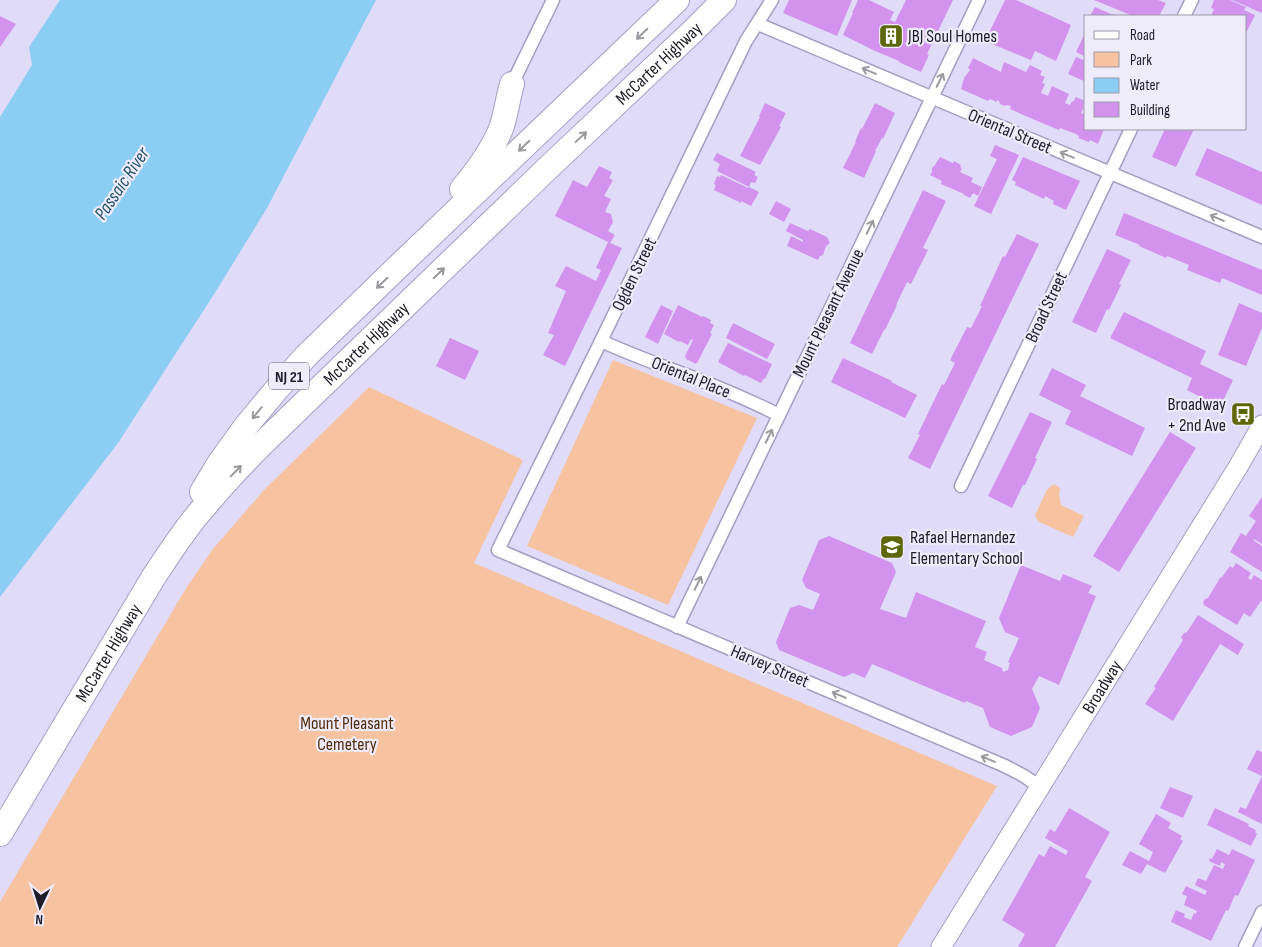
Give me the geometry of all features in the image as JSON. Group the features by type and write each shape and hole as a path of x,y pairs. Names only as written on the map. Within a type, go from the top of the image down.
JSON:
{"highway":[{"name":"McCarter Highway","path":"0,833 220,462 252,419 300,363 338,325 677,0"},
{"name":"McCarter Highway","path":"0,833 152,578 177,542 232,474 724,0"},
{"path":"405,260 486,158 501,127 512,84"}],"main road":[{"name":"Broadway","path":"941,947 1040,787 1255,455 1262,425"}],"street":[{"path":"512,84 552,0"},
{"name":"Ogden Street","path":"498,550 746,41 772,0"},
{"name":"Mount Pleasant Avenue","path":"677,627 979,0"},
{"path":"1184,15 1192,0"},
{"name":"Oriental Street","path":"758,24 1262,237"},
{"name":"Broad Street","path":"961,486 1130,130"},
{"name":"Oriental Place","path":"601,341 708,383 779,415"},
{"name":"Harvey Street","path":"498,550 1005,766 1040,787"},
{"path":"1245,947 1262,912"}],"green space":[{"path":"613,360 757,418 668,605 527,546"},
{"name":"Mount Pleasant Cemetery","path":"369,387 523,460 474,563 997,786 897,947 0,947 0,902 188,585 213,549 263,491"},
{"path":"1054,484 1060,488 1061,505 1084,516 1073,537 1039,522 1035,515 1047,490"}],"water":[{"name":"Passaic River","path":"60,0 376,0 267,208 218,288 118,443 0,597 0,117 32,65 29,47"}],"building":[{"path":"789,0 852,0 837,36 783,13"},
{"name":"JBJ Soul Homes","path":"858,0 869,0 894,12 890,20 895,22 906,0 953,0 927,54 929,55 921,72 843,35"},
{"path":"1005,0 1016,0 1071,25 1056,61 1035,51 1031,60 985,41"},
{"path":"1094,0 1158,0 1166,3 1160,15 1131,15"},
{"path":"1214,0 1230,0 1246,7 1244,10 1255,15 1247,31 1247,15 1211,15 1214,9 1211,8"},
{"path":"1232,0 1262,0 1262,13 1246,6"},
{"path":"1095,7 1114,15 1091,15"},
{"path":"0,16 16,24 0,47"},
{"path":"1084,35 1084,56 1076,52"},
{"path":"1076,57 1084,60 1084,81 1068,74"},
{"path":"973,58 1001,72 1004,62 1026,72 1030,65 1042,71 1040,75 1045,77 1042,83 1045,84 1041,93 1048,96 1052,86 1069,94 1065,103 1070,105 1076,97 1084,101 1084,107 1081,113 1084,114 1084,130 1104,130 1098,144 1090,140 1089,142 1078,138 1079,136 1076,134 1060,128 1059,130 1035,120 1010,109 1011,106 1000,104 997,100 997,102 990,99 988,101 961,89 964,78 970,70 968,68"},
{"path":"765,103 786,113 779,126 781,127 760,165 740,156"},
{"path":"875,103 895,113 875,151 864,178 843,168 861,128"},
{"path":"1165,130 1194,130 1176,167 1152,157"},
{"path":"995,145 1019,155 991,214 974,206 997,159 990,156"},
{"path":"1207,148 1262,172 1262,205 1195,175"},
{"path":"717,153 756,172 754,175 758,177 755,183 751,182 749,187 717,171 720,164 713,160"},
{"path":"940,157 961,165 960,172 973,178 971,182 982,187 978,196 973,193 970,198 941,184 942,181 930,175 932,168"},
{"path":"1023,157 1080,181 1066,210 1053,204 1054,201 1045,196 1044,199 1015,185 1016,182 1012,180"},
{"path":"599,166 612,172 609,178 613,180 604,196 611,199 605,212 611,214 613,222 608,231 615,235 610,243 622,248 565,366 543,355 554,335 548,333 566,291 555,286 566,266 596,281 601,270 596,268 608,242 555,216 573,180 587,187"},
{"path":"721,175 759,192 751,206 714,190 717,176 720,177"},
{"path":"923,190 946,201 923,248 928,250 911,284 907,282 872,354 850,343"},
{"path":"776,201 791,209 784,222 769,214"},
{"path":"1124,213 1262,270 1262,295 1222,278 1220,283 1187,270 1189,265 1167,256 1166,258 1115,235"},
{"path":"790,223 827,237 830,243 826,246 823,255 818,260 787,246 791,236 803,242 803,240 786,231"},
{"path":"1017,234 1039,244 930,469 908,458 942,384 944,385 955,363 950,360 967,327 971,328 1003,256 1005,257"},
{"path":"1107,249 1131,260 1119,284 1121,285 1096,333 1072,322"},
{"path":"1239,303 1262,313 1262,328 1246,366 1218,355"},
{"path":"661,305 673,311 658,344 645,337"},
{"path":"678,305 711,320 710,323 714,325 710,333 712,334 696,364 686,359 685,356 693,340 691,339 688,345 664,334"},
{"path":"1124,312 1206,351 1200,364 1233,380 1220,407 1187,390 1192,378 1110,338"},
{"path":"733,323 775,344 767,359 726,338"},
{"path":"450,338 479,351 465,380 436,366"},
{"path":"728,343 772,364 761,383 718,362"},
{"path":"843,358 917,395 905,418 831,382"},
{"path":"1052,368 1086,385 1080,396 1145,428 1132,456 1065,424 1071,411 1039,395"},
{"path":"1030,412 1052,422 1025,485 1023,485 1012,508 988,496"},
{"path":"1170,432 1196,448 1119,572 1093,556"},
{"path":"1262,497 1262,544 1253,540 1262,546 1262,572 1230,552 1241,533 1246,536 1256,521 1249,516"},
{"path":"829,536 892,563 896,572 880,609 906,618 916,592 986,621 975,647 987,652 984,660 1002,668 1003,672 1008,670 1010,663 1008,662 1019,638 1005,632 999,618 1021,565 1060,581 1063,574 1092,586 1088,593 1096,596 1059,685 1039,676 1032,689 1040,708 1032,727 1011,736 990,727 983,708 966,701 965,703 872,664 865,678 853,673 844,677 779,650 776,642 790,608 799,605 813,610 820,594 806,588 802,580 819,540"},
{"path":"1236,563 1251,573 1248,578 1251,580 1254,575 1262,580 1262,602 1250,617 1244,613 1237,625 1204,605 1203,602 1208,598 1230,566 1233,568"},
{"path":"1198,615 1244,644 1238,655 1220,644 1173,721 1145,704 1183,640 1181,637 1187,632"},
{"path":"1257,750 1262,752 1262,776 1247,769"},
{"path":"1262,776 1262,824 1238,812 1240,807 1246,809"},
{"path":"1170,787 1193,796 1183,818 1160,808"},
{"path":"1069,808 1110,832 1085,877 1092,881 1055,947 1018,947 1025,934 1002,920 1039,854 1044,857 1050,846 1066,855 1068,851 1045,838 1050,829 1055,832"},
{"path":"1215,808 1249,824 1248,826 1256,831 1257,834 1251,846 1207,825"},
{"path":"1156,814 1171,823 1168,828 1182,836 1180,839 1183,841 1165,873 1147,864 1141,874 1122,865 1130,851 1149,861 1153,852 1139,844"},
{"path":"1217,849 1229,855 1232,849 1255,860 1238,896 1235,895 1228,911 1226,910 1211,941 1171,922 1176,910 1185,914 1184,917 1191,920 1194,913 1196,914 1197,911 1184,905 1187,896 1182,894 1186,886 1205,895 1207,891 1195,885 1198,878 1206,881 1214,865 1223,869 1225,864 1221,862 1220,866 1209,861"}],"place":[{"name":"JBJ Soul Homes","path":"891,36"},
{"name":"Broadway + 2nd Ave","path":"1243,414"},
{"name":"Rafael Hernandez Elementary School","path":"892,547"}]}
